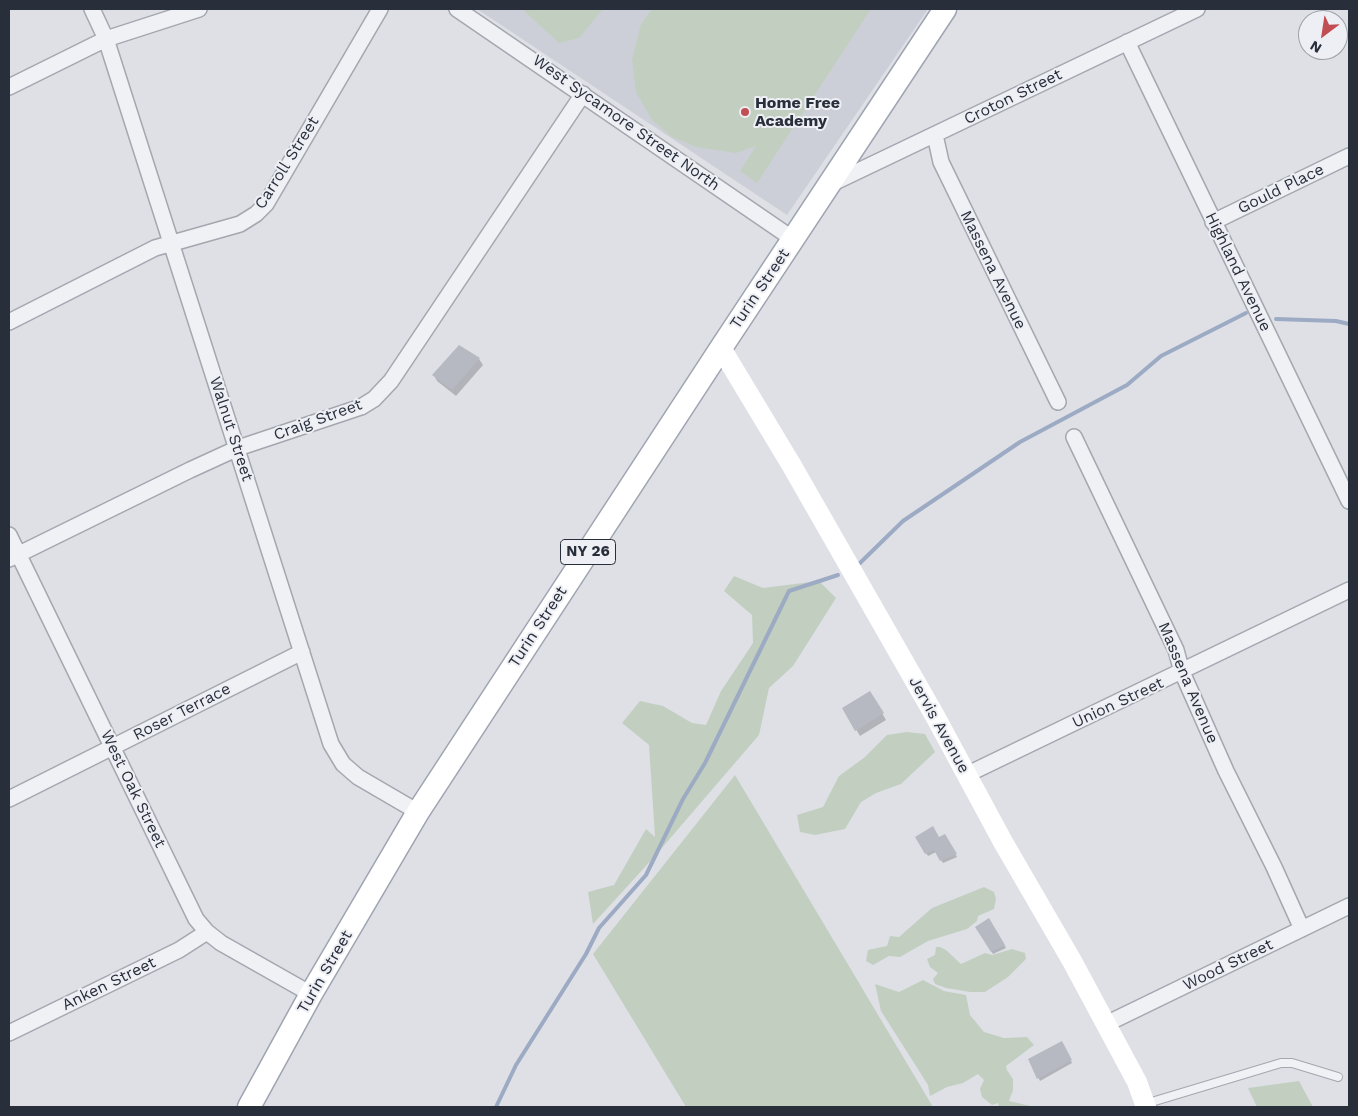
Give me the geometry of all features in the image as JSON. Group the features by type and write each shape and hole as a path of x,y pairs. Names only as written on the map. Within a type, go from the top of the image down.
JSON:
{"main road":[{"name":"Turin Street","path":"249,1107 311,994 418,812 721,348 946,9"}],"street":[{"name":"Walnut Street","path":"92,9 106,39 331,744 342,764 358,777 418,812"},
{"path":"9,87 106,39 199,9"},
{"name":"Carroll Street","path":"9,322 155,248 240,224 256,214 266,204 380,9"},
{"name":"West Sycamore Street North","path":"457,9 793,239"},
{"name":"Croton Street","path":"829,185 1197,9"},
{"name":"Highland Avenue","path":"1127,42 1349,501"},
{"name":"Craig Street","path":"13,557 238,448 361,407 374,399 391,381 583,94"},
{"name":"Massena Avenue","path":"935,135 940,162 1058,402"},
{"name":"Gould Place","path":"1213,222 1349,156"},
{"name":"Jervis Avenue","path":"721,348 935,716 1003,842 1072,961 1137,1082 1146,1106"},
{"name":"Massena Avenue","path":"1074,437 1176,650 1182,672 1226,771 1274,867 1302,930"},
{"name":"West Oak Street","path":"9,535 13,557 112,747 196,919 207,932 221,943 311,994"},
{"name":"Union Street","path":"966,775 1349,590"},
{"name":"Roser Terrace","path":"9,798 302,652"},
{"name":"Wood Street","path":"1106,1024 1349,906"},
{"name":"Anken Street","path":"9,1033 179,950 207,932"}],"lane":[{"path":"1146,1106 1281,1063 1292,1063 1338,1077"}],"shaded area":[{"name":"Home Free Academy","path":"477,9 928,9 787,215"}],"green space":[{"path":"522,9 603,9 579,38 559,43"},
{"path":"652,9 871,9 757,183 740,171 756,146 736,153 696,147 672,137 652,120 636,92 632,60 641,24"},
{"path":"734,576 763,588 819,581 836,598 793,666 769,688 759,735 655,856 593,924 588,892 614,885 646,829 655,837 649,745 622,723 640,701 663,706 692,723 706,725 721,691 753,643 752,615 724,591"},
{"path":"907,732 925,734 935,752 901,784 876,793 861,802 845,829 815,835 800,832 797,815 823,807 839,776 865,757 887,735"},
{"path":"735,775 933,1107 686,1107 593,954"},
{"path":"984,887 994,892 996,899 994,909 978,916 977,921 967,929 928,941 900,957 889,956 873,965 866,961 868,950 887,946 890,936 899,937 932,908"},
{"path":"936,947 946,950 961,964 985,953 992,955 1012,949 1025,953 1026,959 1008,977 985,992 970,992 935,984 933,979 938,973 930,967 927,959 935,955"},
{"path":"923,980 944,991 966,995 970,1015 984,1032 1004,1038 1027,1037 1034,1045 1006,1066 1013,1079 1013,1090 1009,1101 1035,1107 999,1107 998,1103 992,1105 982,1097 980,1089 984,1080 978,1074 963,1083 947,1087 930,1096 928,1085 881,1011 875,984 899,992"},
{"path":"1299,1081 1313,1107 1257,1107 1248,1088"}],"building":[{"path":"459,345 480,358 452,390 432,375"},
{"path":"870,691 884,713 855,731 842,708"},
{"path":"933,826 939,837 945,834 957,854 940,861 934,850 925,854 915,837"},
{"path":"989,918 1005,945 991,952 975,927"},
{"path":"1062,1041 1072,1060 1037,1079 1028,1059"}],"waterway":[{"path":"860,563 903,521 1020,442 1127,385 1161,356 1246,313"},
{"path":"1276,319 1336,321 1349,324"},
{"path":"496,1107 516,1065 586,954 599,928 646,875 683,799 705,763 789,591 838,575"}],"place":[{"name":"Home Free Academy","path":"745,112"}]}
